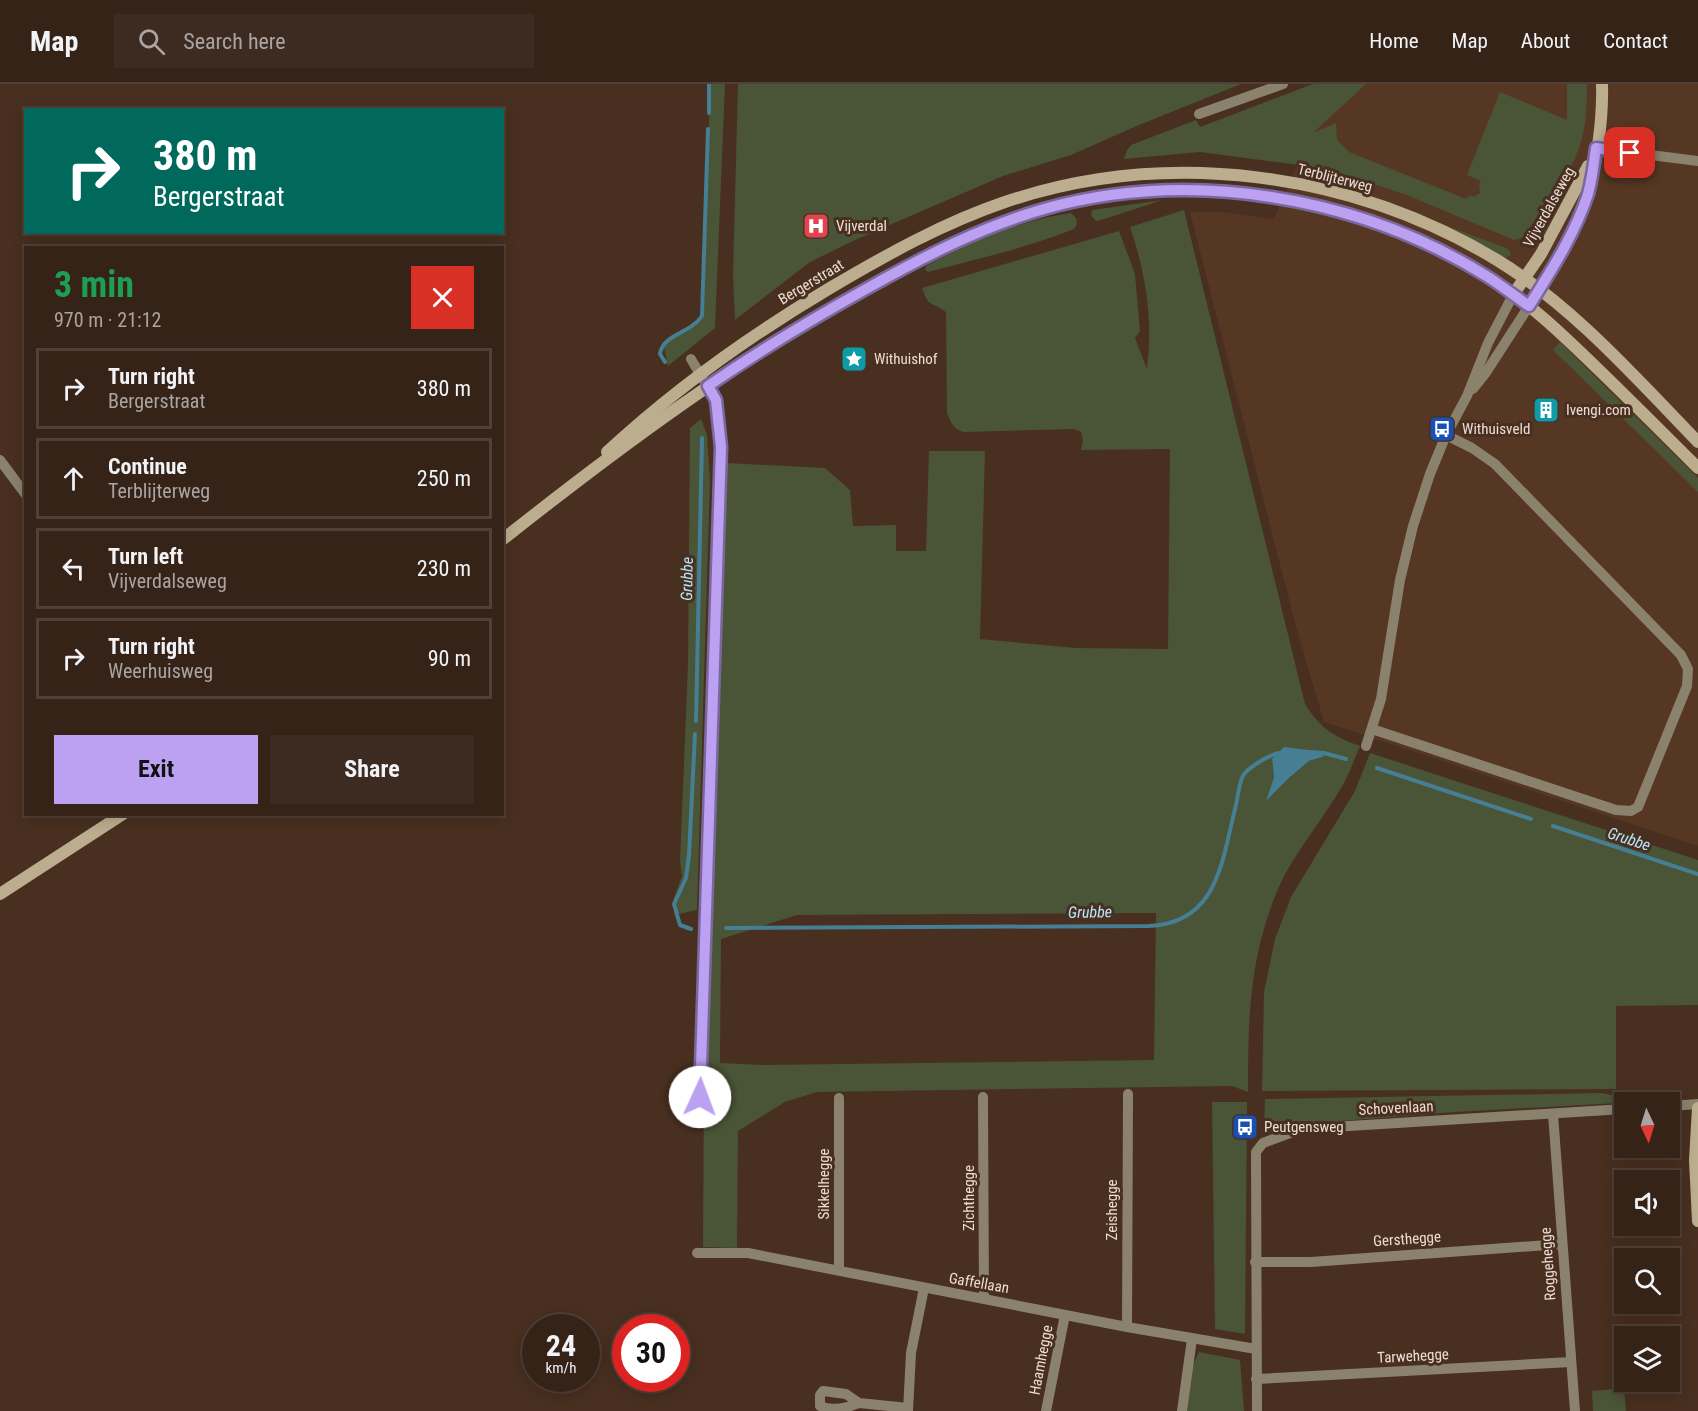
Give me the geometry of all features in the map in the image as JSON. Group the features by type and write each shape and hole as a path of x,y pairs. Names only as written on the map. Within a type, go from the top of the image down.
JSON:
{"main road":[{"name":"Vijverdalseweg","path":"1539,290 1567,240 1583,206 1591,181 1601,114 1602,84"},
{"name":"Vijverdalseweg","path":"1524,279 1572,200 1596,148"},
{"name":"Terblijterweg","path":"1121,177 1176,173 1232,174 1280,180 1332,191 1386,207 1431,225 1495,259 1539,290 1611,354 1698,442"},
{"name":"Bergerstraat","path":"504,538 650,421 700,372 808,301 892,252 975,213 1023,197 1072,185 1121,177"},
{"name":"Bergerstraat","path":"650,421 815,317 902,269 956,242 1004,222 1084,200 1192,191 1279,199 1336,211 1418,240 1473,268 1514,295"},
{"path":"1524,279 1514,295 1576,348 1698,468"},
{"path":"1529,306 1539,290"},
{"path":"0,894 120,816"},
{"path":"1698,1106 1695,1160 1698,1221"}],"street":[{"path":"1199,114 1283,84"},
{"path":"1596,148 1698,161"},
{"path":"1366,746 1381,699 1406,555 1430,474 1446,435 1467,396 1488,343 1514,295"},
{"path":"1467,396 1485,374 1529,306"},
{"path":"691,359 716,400 721,447 700,1097"},
{"path":"1372,729 1616,810 1631,811 1638,807 1687,686 1688,669 1681,655 1550,518 1495,464 1472,448 1446,435"},
{"path":"0,460 24,492"},
{"name":"Zeishegge","path":"1127,1327 1128,1094"},
{"name":"Zichthegge","path":"983,1097 984,1299"},
{"name":"Sikkelhegge","path":"839,1098 839,1270"},
{"path":"1680,1106 1698,1106"},
{"name":"Schovenlaan","path":"1257,1411 1256,1152 1263,1143 1300,1129 1614,1110"},
{"name":"Roggehegge","path":"1553,1114 1575,1411"},
{"name":"Gersthegge","path":"1255,1262 1311,1262 1562,1244"},
{"name":"Gaffellaan","path":"697,1253 748,1253 1127,1327 1256,1349"},
{"path":"859,1403 908,1409 911,1353 924,1288"},
{"name":"Haamhegge","path":"1046,1411 1065,1315"},
{"path":"1182,1411 1192,1339"},
{"name":"Tarwehegge","path":"1256,1379 1571,1362"}],"shaded area":[{"path":"1366,84 1698,84 1698,846 1324,722 1296,627 1190,212 1223,212 1274,219 1311,134"}],"green space":[{"path":"710,84 725,84 715,328 668,366 663,342 691,327 704,312"},
{"name":"Vijverdal","path":"738,84 1241,84 1071,155 1003,176 855,240 810,262 735,320 733,274"},
{"path":"1313,84 1366,84 1313,133 1336,123 1337,140 1349,152 1466,199 1470,195 1474,197 1480,193 1481,181 1467,175 1500,92 1567,120 1567,84 1587,84 1582,141 1570,168 1551,199 1523,237 1514,240 1407,195 1352,177 1299,165 1200,152 1124,159 1131,145 1196,120 1200,127"},
{"path":"1163,200 1101,220 1096,221 1091,215 1092,210"},
{"path":"1184,210 1305,704 1328,731 1360,746 1338,793 1285,874 1268,915 1252,989 1248,1092 1232,1086 817,1092 785,1102 738,1131 737,1248 703,1247 704,1066 727,463 825,468 850,490 853,526 896,525 896,551 926,551 929,451 985,451 980,639 1076,648 1168,649 1170,449 1081,450 1083,441 1081,432 1074,429 964,432 958,430 947,413 946,312 929,302 922,288 1119,231 1135,274 1140,331 1135,338 1147,369 1149,332 1147,297 1130,227","holes":["1324,756 1309,761 1266,801 1274,777 1272,759","1156,913 1154,1060 763,1065 720,1063 721,939 797,915"]},
{"path":"1071,213 1076,218 1077,224 1074,229 1002,253 928,272 925,270 926,266 943,257 996,233 1033,221"},
{"path":"1447,226 1506,248 1511,255 1506,258"},
{"path":"1560,342 1698,478 1698,492 1553,350"},
{"path":"701,419 707,435 710,480 697,910 674,915 674,898 682,876 680,861 688,663 690,428"},
{"path":"1370,753 1698,860 1698,1005 1616,1006 1616,1089 1262,1091 1264,992 1275,939 1291,897 1355,791"},
{"path":"1602,1093 1614,1096 1614,1103 1454,1112 1304,1124 1264,1133 1265,1099"},
{"path":"1212,1102 1247,1102 1245,1334 1215,1329"},
{"path":"1199,1352 1240,1360 1244,1411 1185,1411 1192,1367"},
{"path":"1614,1389 1614,1392 1624,1392 1626,1411 1593,1411 1592,1391"}],"water":[{"path":"1284,747 1308,750 1325,756 1309,761 1266,801 1274,777 1272,759"}],"waterway":[{"name":"Grubbe","path":"709,84 709,113"},
{"name":"Grubbe","path":"665,362 660,354 666,342 691,327 702,316 708,129"},
{"name":"Grubbe","path":"696,721 702,438"},
{"name":"Grubbe","path":"691,929 680,925 674,904 686,878 689,855 695,734"},
{"name":"Grubbe","path":"1310,752 1346,759"},
{"name":"Grubbe","path":"726,928 1148,926 1172,922 1190,914 1203,901 1213,885 1221,866 1242,777 1260,761 1279,753"},
{"name":"Grubbe","path":"1377,768 1531,819"},
{"name":"Grubbe","path":"1553,826 1698,874"}],"place":[{"name":"Vijverdal","path":"816,226"},
{"name":"Withuishof","path":"854,359"},
{"name":"Ivengi.com","path":"1546,410"},
{"name":"Withuisveld","path":"1442,429"},
{"name":"Peutgensweg","path":"1245,1127"}],"route":[{"path":"700,1097 721,447 716,400 708,386 815,317 956,242 1041,210 1084,200 1124,195 1192,191 1246,194 1336,211 1379,225 1437,249 1488,277 1529,306 1573,230 1588,194 1596,148 1630,153"}]}
